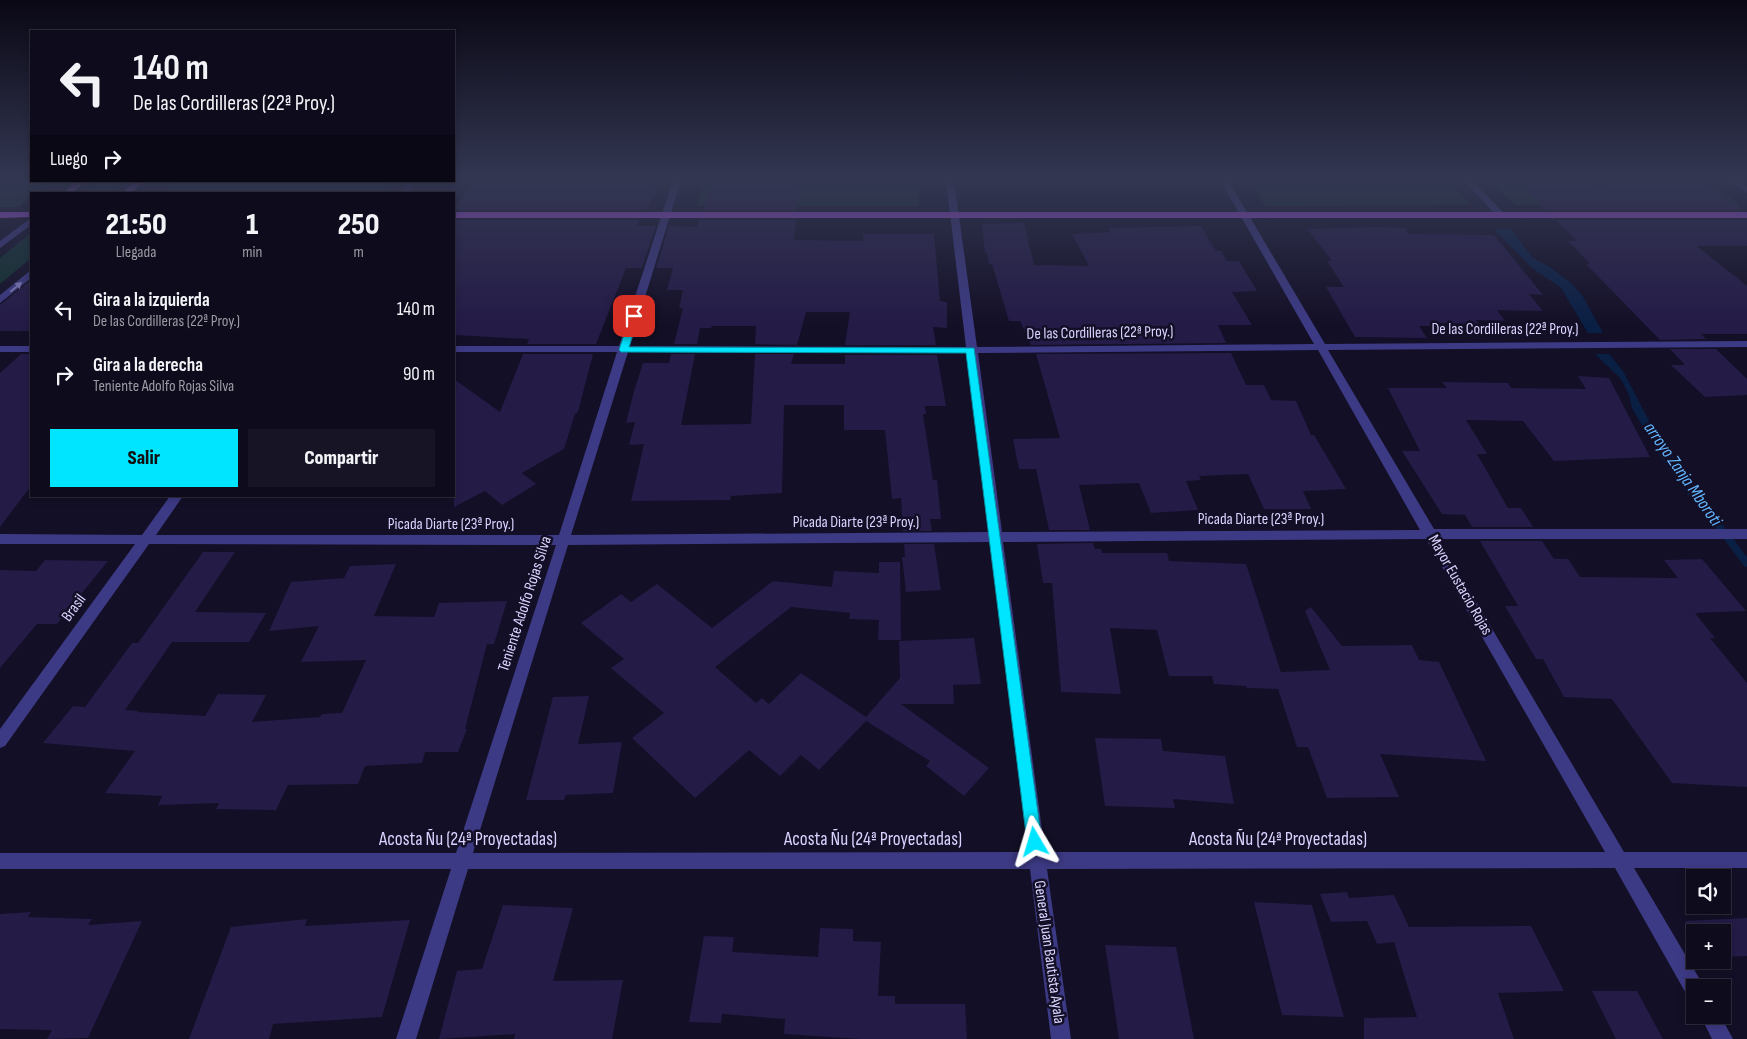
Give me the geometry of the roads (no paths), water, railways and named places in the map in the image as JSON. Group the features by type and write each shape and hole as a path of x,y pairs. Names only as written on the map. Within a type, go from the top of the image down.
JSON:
{"street":[{"path":"0,245 21,228"},
{"name":"Teniente Adolfo Rojas Silva","path":"406,1039 662,228"},
{"name":"General Juan Bautista Ayala","path":"955,228 1061,1039"},
{"name":"Mayor Eustacio Rojas","path":"1253,228 1689,979"},
{"path":"0,300 30,275"},
{"name":"De las Cordilleras (22ª Proy.)","path":"455,350 970,350 1747,344"},
{"path":"0,349 30,349"},
{"name":"Brasil","path":"0,741 176,497"},
{"name":"Picada Diarte (23ª Proy.)","path":"0,539 564,540 1430,534 1746,534"},
{"name":"Acosta Ñu (24ª Proyectadas)","path":"0,861 1747,860"},
{"path":"1714,1024 1723,1039"}],"water":[{"path":"1494,229 1511,229 1533,258 1550,267 1571,283 1582,295 1603,333 1588,333 1561,288 1531,267"},
{"path":"1595,354 1609,354 1623,371 1657,436 1718,514 1702,514 1658,453 1632,408 1629,395 1621,379"}],"waterway":[{"name":"arroyo Zanja Mboroti","path":"1703,505 1747,564"}]}
